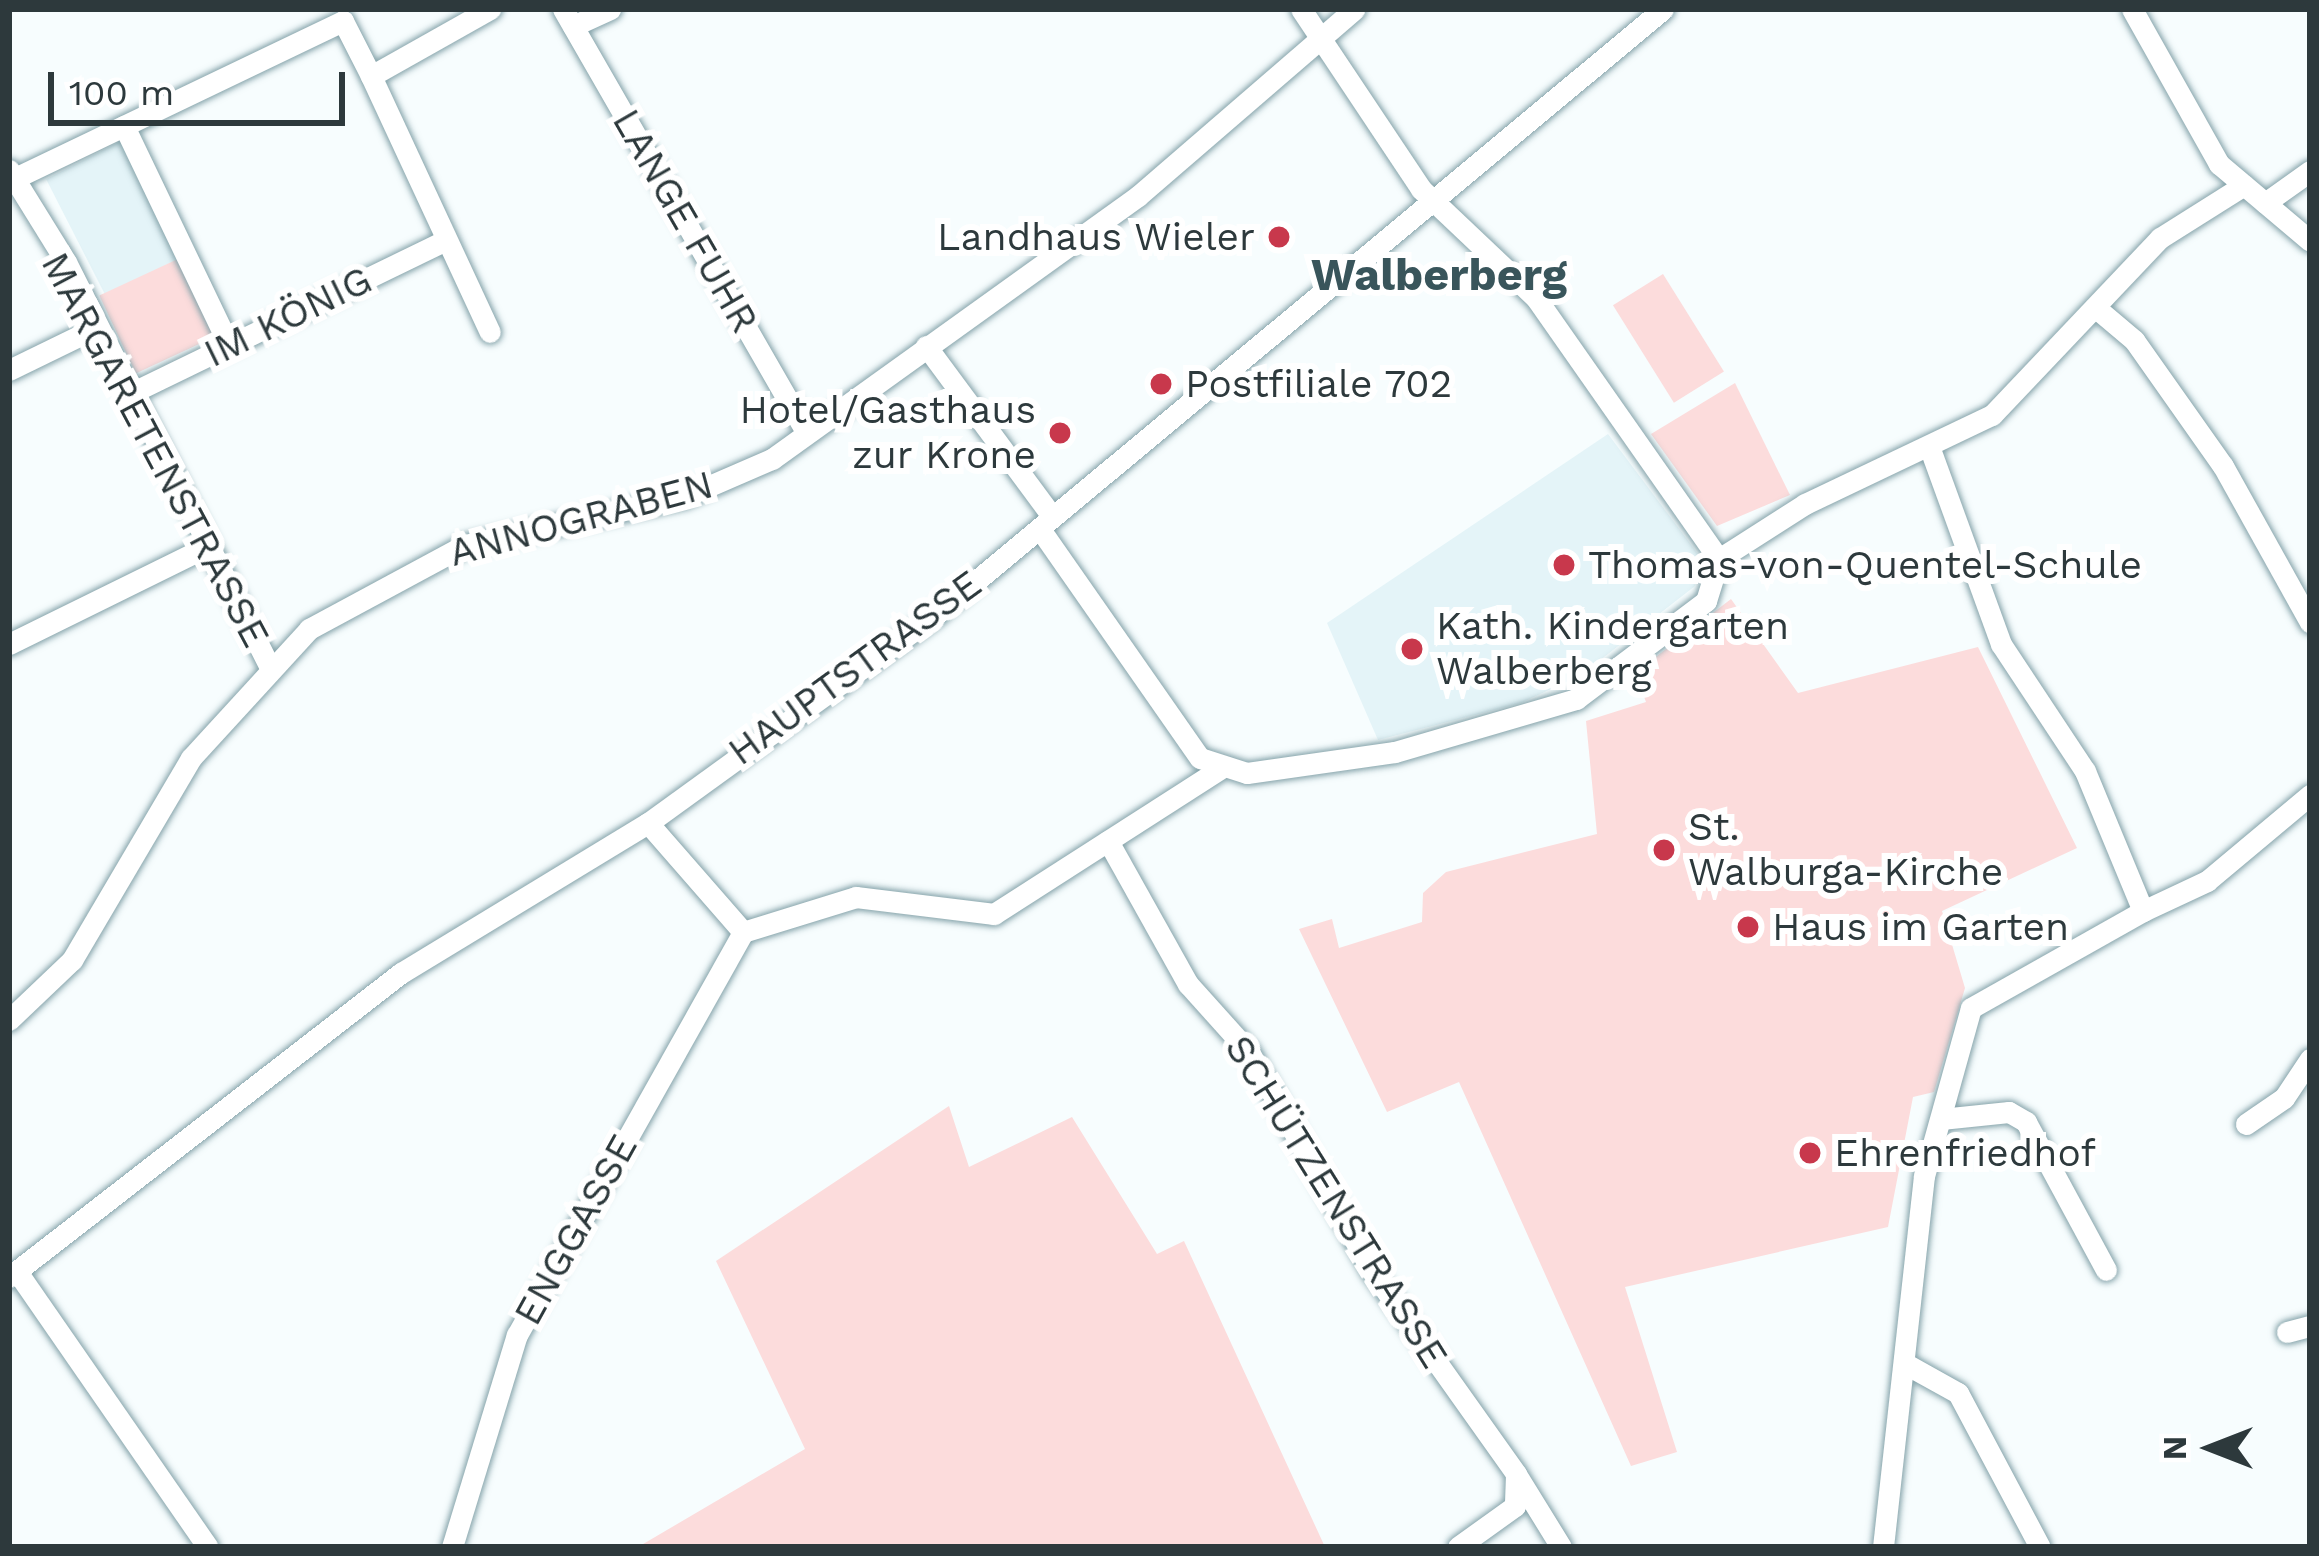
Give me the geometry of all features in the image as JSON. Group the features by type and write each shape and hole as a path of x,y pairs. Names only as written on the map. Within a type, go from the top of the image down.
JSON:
{"street":[{"path":"370,76 490,9"},
{"path":"568,18 610,9"},
{"path":"1301,9 1319,43 1435,204 1536,298 1719,559"},
{"name":"ANNOGRABEN","path":"9,1020 52,987 191,758 269,667 420,562 712,488 807,434 1138,196 1355,9"},
{"name":"HAUPTSTRASSE","path":"13,1275 401,973 648,824 1046,522 1435,204 1663,9"},
{"path":"2132,9 2219,164 2310,242"},
{"name":"LANGE FUHR","path":"568,18 807,434"},
{"path":"11,175 343,21 490,332"},
{"path":"124,126 229,345"},
{"path":"2265,203 2310,171"},
{"name":"MARGARETENSTRASSE","path":"11,175 269,667"},
{"path":"648,824 743,932 856,897 994,914 1220,769 1377,756 1576,699 1706,602 1719,559 1805,504 1931,452 2032,379 2160,238 2244,184"},
{"name":"IM KÖNIG","path":"129,394 446,240"},
{"path":"2096,308 2134,340 2223,466 2310,622"},
{"path":"9,370 95,328"},
{"path":"926,346 1200,758 1220,769"},
{"path":"1931,452 2000,644 2085,771 2143,911"},
{"path":"9,644 204,548"},
{"path":"1883,1547 1940,1119 1984,994 2207,881 2310,795"},
{"name":"SCHÜTZENSTRASSE","path":"1108,841 1188,984 1249,1052 1372,1270 1562,1547"},
{"name":"ENGGASSE","path":"452,1547 517,1335 743,932"},
{"path":"2246,1124 2284,1098 2310,1059"},
{"path":"1940,1119 2009,1112 2026,1122 2106,1270"},
{"path":"13,1275 208,1547"},
{"path":"1904,1363 1958,1393 2040,1547"},
{"path":"1458,1547 1515,1506 1516,1474"}],"shaded area":[{"path":"121,141 180,258 106,296 46,179"},
{"path":"180,258 216,336 136,374 99,296"},
{"path":"1663,274 1724,372 1674,403 1613,305"},
{"path":"1735,383 1790,495 1717,526 1651,434"},
{"name":"Thomas-von-Quentel-Schule","path":"1608,434 1701,558 1695,586 1581,675 1521,703 1378,740 1327,623"},
{"path":"1731,599 1798,693 1978,647 2077,848 1942,911 1965,988 1934,1092 1913,1097 1888,1227 1625,1287 1677,1452 1631,1466 1459,1082 1387,1112 1299,929 1332,919 1339,948 1422,922 1423,893 1446,872 1597,834 1586,721 1646,702 1635,673"},
{"path":"949,1106 969,1167 1072,1117 1157,1254 1184,1241 1325,1547 638,1547 805,1449 716,1261"}],"place":[{"name":"Landhaus Wieler","path":"1279,237"},
{"name":"Postfiliale 702","path":"1161,384"},
{"name":"Hotel/Gasthaus zur Krone","path":"1060,433"},
{"name":"Thomas-von-Quentel-Schule","path":"1564,565"},
{"name":"Kath. Kindergarten Walberberg","path":"1412,649"},
{"name":"St. Walburga-Kirche","path":"1664,850"},
{"name":"Haus im Garten","path":"1748,927"},
{"name":"Ehrenfriedhof","path":"1810,1153"}],"district":[{"name":"Walberberg","path":"1439,275"}]}
